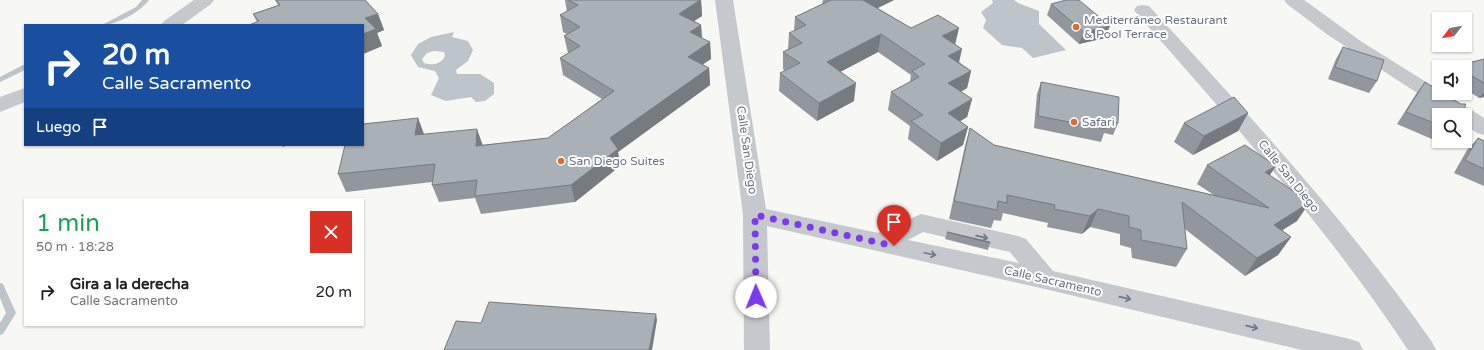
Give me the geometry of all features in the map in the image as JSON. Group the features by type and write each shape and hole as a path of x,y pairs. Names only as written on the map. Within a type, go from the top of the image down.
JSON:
{"street":[{"path":"171,24 205,0"},
{"name":"Calle San Diego","path":"724,0 750,171 755,215 757,350"},
{"path":"1292,0 1339,36 1454,108"},
{"name":"Calle San Diego","path":"1143,10 1273,155 1391,304 1424,350"},
{"path":"0,105 24,94"},
{"path":"1472,120 1484,128"},
{"name":"Calle Sacramento","path":"755,215 1045,279 1350,350"}],"shaded area":[{"path":"992,0 1014,0 1039,11 1039,24 1066,50 1033,58 1022,48 1002,45 983,28 986,20 981,12 993,3"},
{"path":"454,32 452,37 468,41 473,50 468,61 456,70 457,74 480,74 494,83 494,94 485,101 476,102 471,97 446,101 431,95 439,78 435,71 418,67 411,55 418,44 431,37","holes":["434,51 444,52 445,56 436,64 424,63 422,59 427,53"]}],"building":[{"path":"276,0 365,0 378,14 365,18 376,29 364,34 364,24 252,24 259,21 253,14 280,5"},
{"path":"568,0 700,0 679,14 701,25 690,32 710,42 688,57 709,68 610,138 618,149 571,185 475,196 477,180 432,185 435,164 338,174 345,146 364,146 364,124 418,118 415,135 477,129 476,146 548,138 614,91 560,58 580,46 564,36 580,27 560,15 578,5"},
{"path":"831,0 863,0 911,28 938,15 959,28 942,36 962,49 948,56 971,71 948,83 972,99 948,113 968,127 941,143 911,121 923,115 891,92 919,77 912,71 925,64 881,34 827,62 856,83 819,103 780,73 800,63 783,52 802,43 789,33 806,25 795,17"},
{"path":"1066,0 1079,0 1110,26 1084,32 1051,4"},
{"path":"1343,47 1384,60 1377,81 1335,67"},
{"path":"1484,59 1484,83 1472,76 1472,62"},
{"path":"1041,82 1119,97 1118,123 1106,120 1106,129 1038,116"},
{"path":"1425,82 1432,86 1432,100 1453,100 1460,104 1466,104 1464,108 1432,108 1432,122 1406,112"},
{"path":"1234,97 1248,113 1204,136 1184,123"},
{"path":"970,128 994,145 1269,208 1207,165 1245,145 1276,166 1265,172 1310,202 1274,225 1291,237 1257,258 1182,202 1187,249 1141,240 1141,230 1129,227 1129,216 1098,209 1090,216 1054,209 1055,205 1007,195 1007,203 998,201 997,210 954,201"},
{"path":"1478,138 1484,141 1484,169 1465,160"},
{"path":"947,232 990,242 990,243"},
{"path":"489,302 656,314 649,350 444,350 456,321 481,323"}],"waterway":[{"path":"107,24 138,8 146,0"},
{"path":"0,80 24,68"},
{"path":"0,287 11,313 0,331"}],"place":[{"name":"Mediterráneo Restaurant & Pool Terrace","path":"1076,27"},
{"name":"Safari","path":"1074,122"},
{"name":"San Diego Suites","path":"561,161"}],"route":[{"path":"756,297 755,215 894,246"}]}
